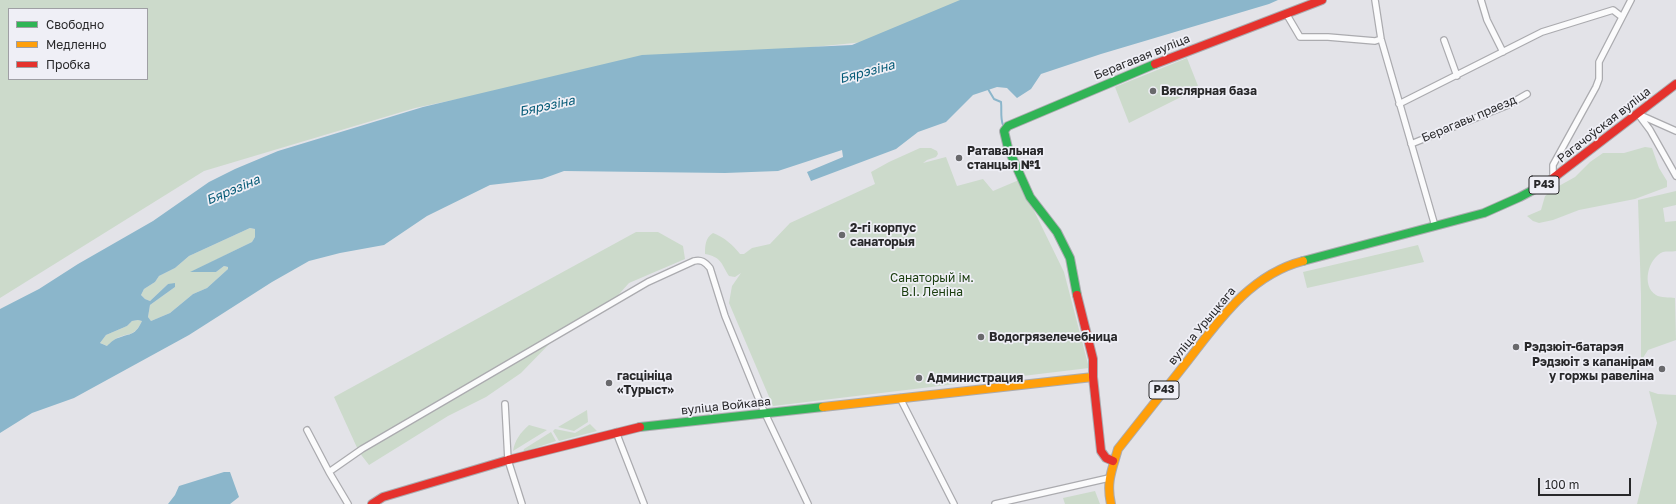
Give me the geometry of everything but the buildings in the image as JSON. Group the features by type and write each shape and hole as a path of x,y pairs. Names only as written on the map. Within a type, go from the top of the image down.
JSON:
{"street":[{"name":"Берагавая вуліца","path":"1093,377 1093,359 1074,283 1070,258 1057,232 1030,197 1008,148 1004,131 1008,126 1070,99 1322,0"},
{"path":"1375,0 1381,40 1435,226"},
{"path":"1480,0 1487,20 1503,52"},
{"path":"1555,178 1553,174 1553,165 1598,83 1599,62 1631,0"},
{"path":"1399,104 1542,32 1613,10 1622,17"},
{"path":"1287,15 1300,38 1328,37 1375,41 1381,40"},
{"path":"1444,40 1457,76"},
{"name":"Рагачоўская вуліца","path":"1435,226 1484,213 1535,190 1555,178 1676,84"},
{"name":"Берагавы праезд","path":"1411,144 1508,105 1527,94"},
{"path":"1638,114 1676,131"},
{"path":"1638,114 1650,130 1676,176"},
{"name":"вуліца Урыцкага","path":"1111,504 1108,490 1109,478 1113,461 1118,449 1233,304 1249,289 1275,271 1291,264 1435,226"},
{"path":"328,472 362,450 648,282 699,260 706,262 710,268 725,316 765,414 808,504"},
{"path":"1093,377 1101,451 1106,458 1113,461"},
{"name":"вуліца Войкава","path":"372,504 383,497 508,460 644,426 1093,377"},
{"path":"900,398 954,504"},
{"path":"505,404 508,460 522,504"},
{"path":"307,430 328,472 348,504"},
{"path":"616,432 644,504"},
{"path":"995,504 1109,478"}],"green space":[{"path":"0,0 970,0 864,42 611,67 415,108 204,171 0,298"},
{"name":"Вяслярная база","path":"1187,58 1198,86 1183,96 1129,123 1115,87"},
{"path":"1645,147 1652,148 1659,168 1667,181 1667,187 1635,199 1579,210 1553,220 1539,223 1533,221 1527,216 1541,210 1545,196 1575,177 1590,162 1603,153 1624,153"},
{"name":"Санаторый ім. В.І. Леніна","path":"920,148 931,148 937,151 938,154 936,157 923,163 946,157 957,186 983,179 993,191 1019,180 1064,272 1089,368 773,406 729,303 732,286 741,273 735,277 729,276 718,259 705,254 705,245 707,240 713,233 728,242 740,254 744,254 752,248 770,244 790,223 875,184 871,172"},
{"path":"1676,191 1676,205 1663,208 1665,222 1676,221 1676,251 1663,252 1653,260 1648,272 1648,279 1651,291 1656,295 1675,298 1676,340 1648,350 1641,361 1641,295 1638,200"},
{"path":"250,228 255,229 255,237 252,242 191,272 216,272 224,266 228,267 228,269 207,288 193,294 170,313 151,321 148,317 150,305 175,287 168,284 150,301 141,295 144,289 155,282 159,276 175,268 189,256"},
{"path":"636,232 658,232 683,246 685,259 629,283 612,302 556,337 521,373 486,397 448,416 369,465 359,452 334,397"},
{"path":"1418,245 1424,262 1307,288 1303,272"},
{"path":"132,321 142,321 137,330 134,332 117,338 107,346 100,343 106,335 127,326"},
{"path":"1649,391 1658,394 1676,395 1676,504 1637,504 1657,423"},
{"path":"587,410 588,422 574,431 558,427"},
{"path":"590,424 597,431 559,441 553,431 555,429 575,433"},
{"path":"529,425 547,430 513,451 518,437"},
{"path":"551,432 556,441 523,452 524,449"},
{"path":"1095,491 1100,504 1065,504 1063,498"}],"water":[{"name":"Бярэзіна","path":"960,0 1278,0 1101,54 1041,74 1031,89 1017,98 1007,88 997,87 973,95 946,122 918,132 896,149 811,181 807,172 843,157 842,150 778,171 725,173 564,171 542,179 490,185 427,216 384,245 340,253 309,261 272,282 189,335 74,398 32,413 0,433 0,309 39,289 78,264 153,221 209,182 235,169 278,151 423,107 642,55 852,45","holes":["250,228 255,229 255,237 252,242 190,272 216,272 224,266 228,267 228,269 207,288 193,294 170,313 151,321 148,317 150,305 175,287 175,283 168,284 150,301 141,295 144,289 155,282 159,276 175,268 189,256","132,321 142,321 135,332 115,339 107,346 100,343 106,335 127,326"]},
{"path":"224,472 230,472 239,497 230,504 168,504 175,495 179,486"}],"waterway":[{"path":"988,89 994,99 1001,102 1001,116 1003,125"}],"traffic: fast":[{"path":"1077,295 1070,258 1057,232 1030,197 1008,148 1004,131 1008,126 1155,64"},
{"path":"1303,261 1484,213 1520,197 1548,182"},
{"path":"640,427 823,407"}],"traffic: slow":[{"path":"1111,504 1109,482 1118,449 1210,332 1236,302 1266,277 1303,261"},
{"path":"823,407 1093,377"}],"traffic: jam":[{"path":"1155,64 1322,0"},
{"path":"1548,182 1676,84"},
{"path":"1077,295 1093,359 1093,377 1101,451 1106,458 1113,461"},
{"path":"372,504 383,497 508,460 640,427"}],"place":[{"name":"Вяслярная база","path":"1153,91"},
{"name":"Ратавальная станцыя №1","path":"959,158"},
{"name":"2-гі корпус санаторыя","path":"842,235"},
{"name":"Водогрязелечебница","path":"981,337"},
{"name":"Рэдзюіт-батарэя","path":"1516,347"},
{"name":"Рэдзюіт з капанірам у горжы равеліна","path":"1662,369"},
{"name":"Администрация","path":"919,378"},
{"name":"гасцініца «Турыст»","path":"609,383"}]}
